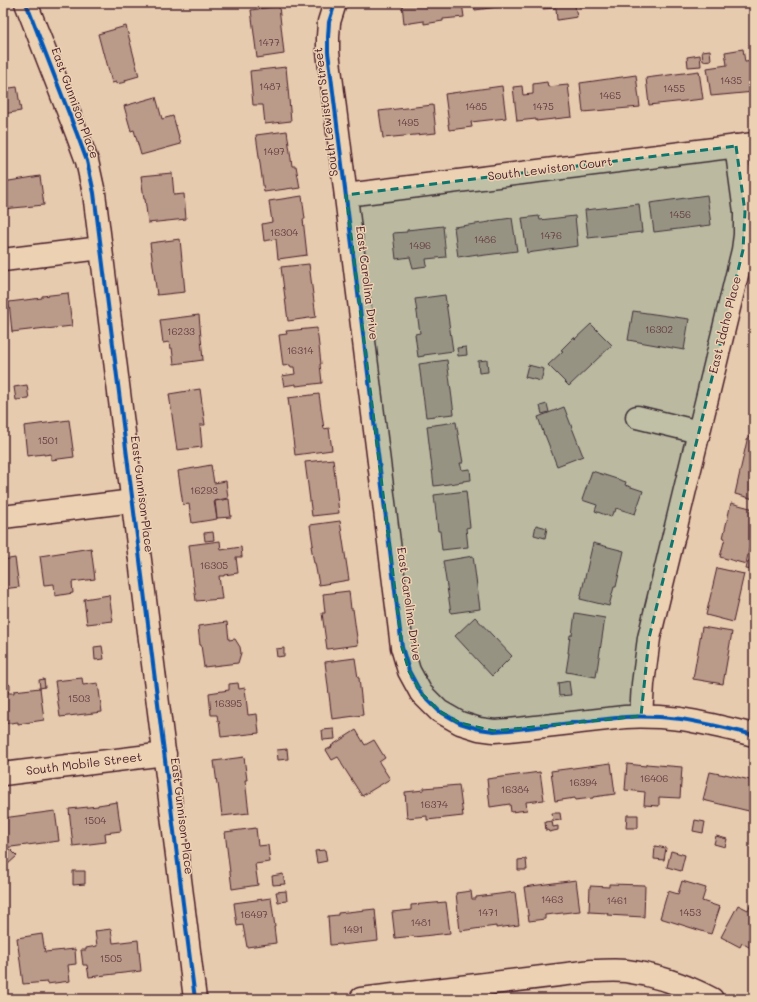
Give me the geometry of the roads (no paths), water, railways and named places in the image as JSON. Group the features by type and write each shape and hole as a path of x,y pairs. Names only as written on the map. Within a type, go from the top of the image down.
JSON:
{"street":[{"name":"East Gunnison Place","path":"26,3 87,161 94,193 195,999"},
{"name":"South Lewiston Street","path":"335,3 330,22 328,52 346,195"},
{"name":"South Lewiston Court","path":"346,195 745,145"},
{"name":"East Idaho Place","path":"641,716 643,684 649,638 743,250 745,235 745,145"},
{"name":"East Carolina Drive","path":"346,195 402,647 409,671 434,716 479,729 494,731 641,716 680,719 754,735"},
{"path":"3,260 101,248"},
{"path":"637,417 699,432"},
{"path":"3,517 133,501"},
{"name":"South Mobile Street","path":"3,774 165,754"},
{"path":"360,999 592,971 626,971 659,977 680,984 712,999"}]}
